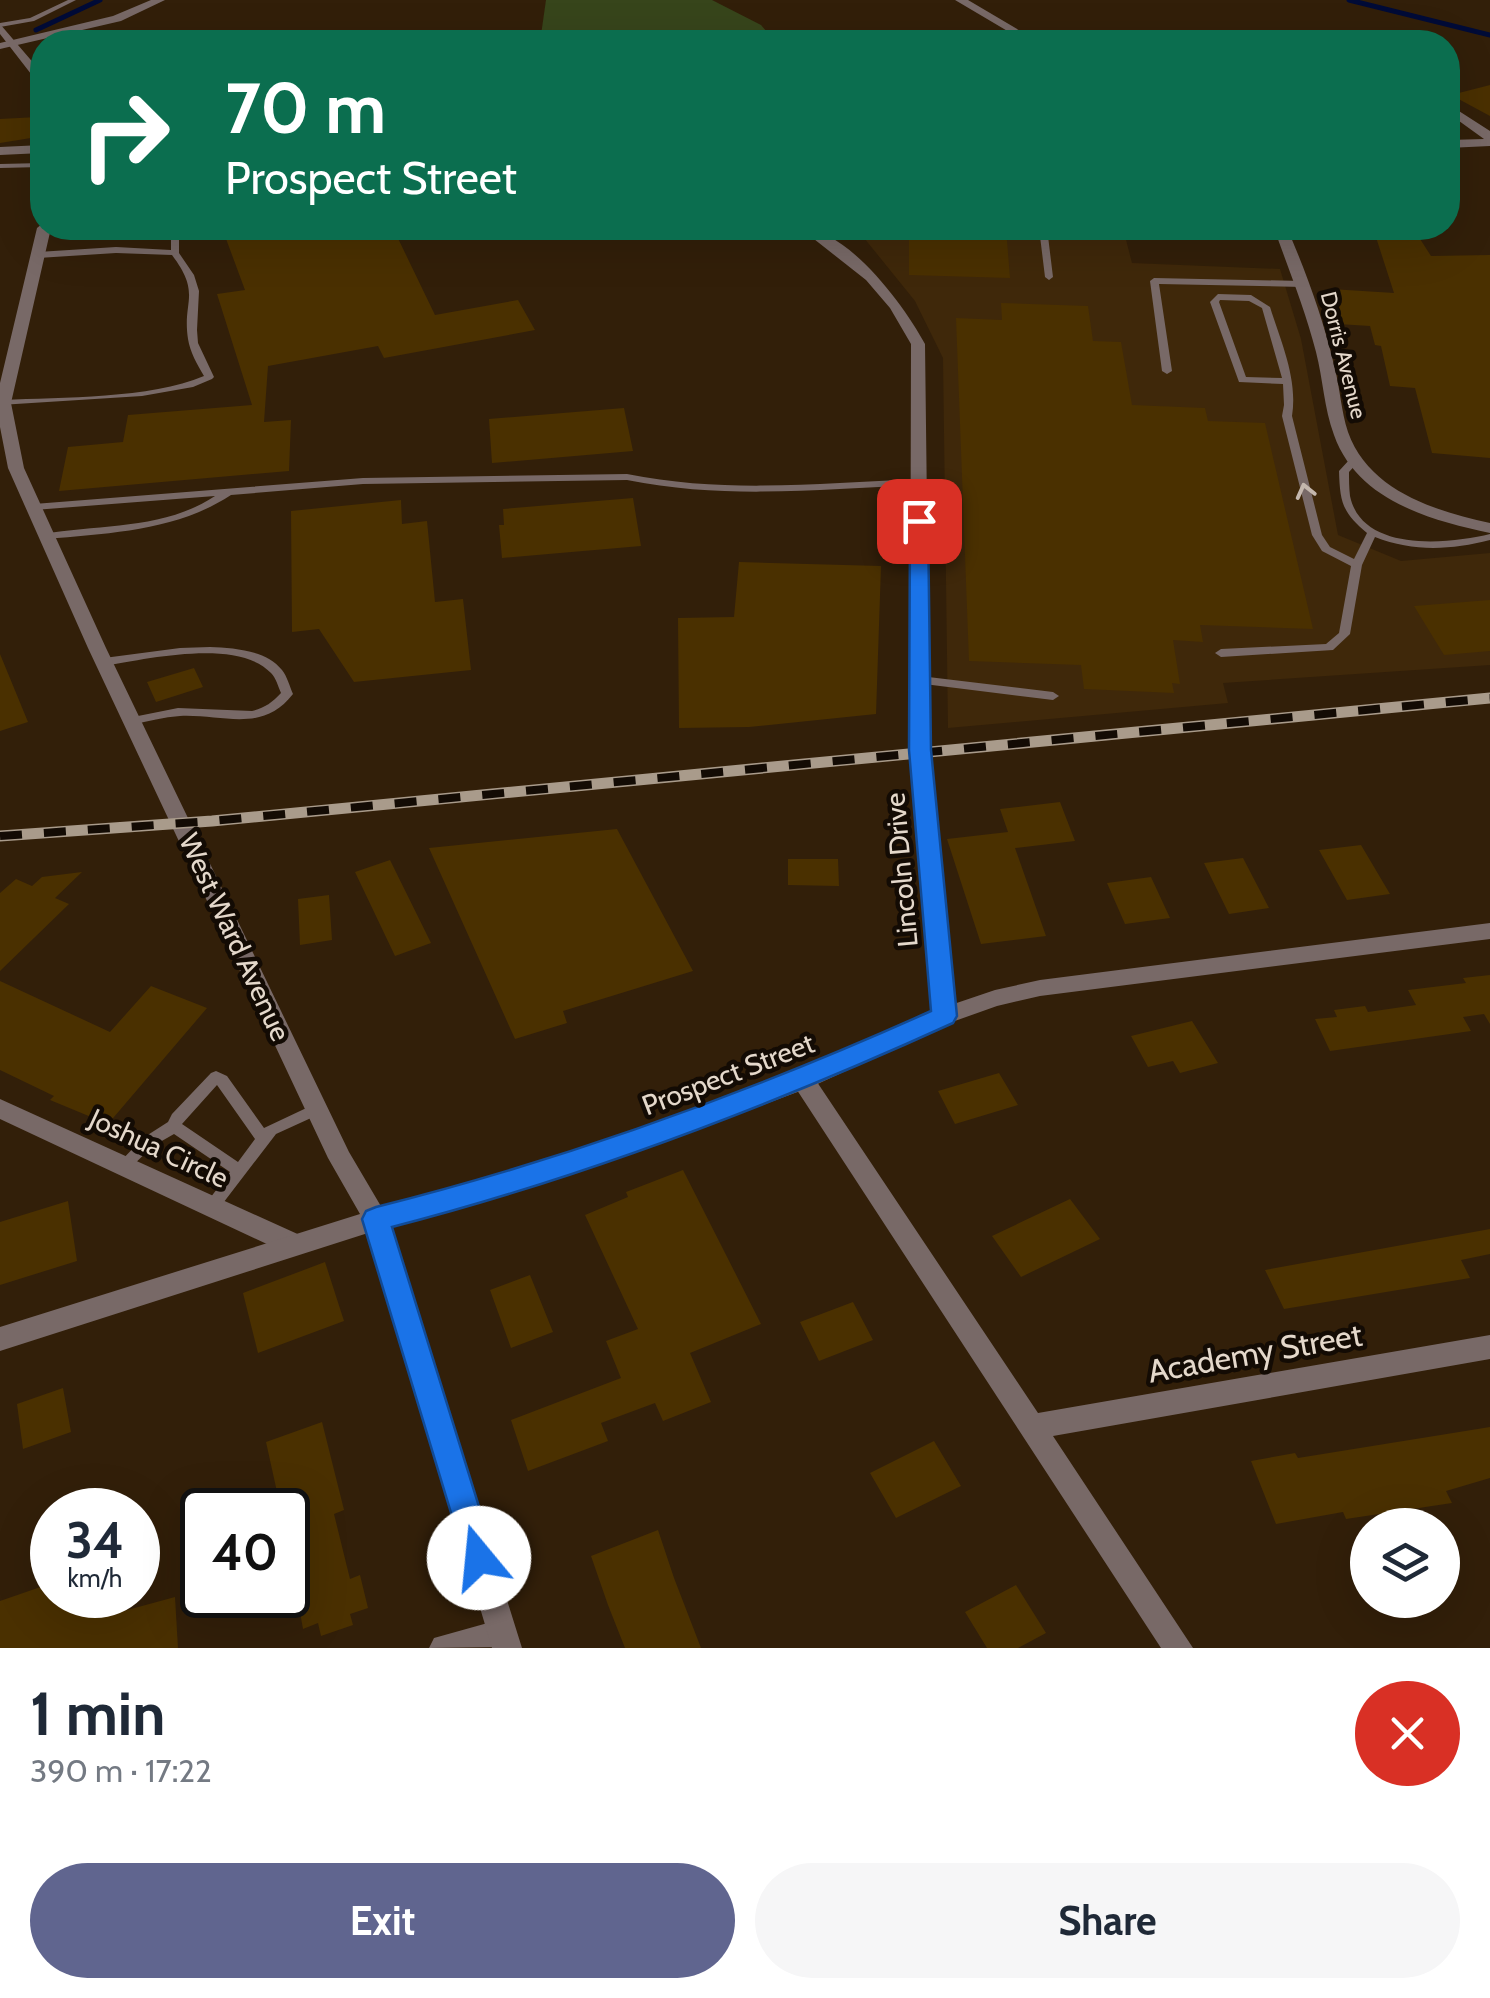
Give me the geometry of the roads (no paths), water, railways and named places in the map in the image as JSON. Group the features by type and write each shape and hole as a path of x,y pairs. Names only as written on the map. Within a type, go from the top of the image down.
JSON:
{"street":[{"path":"72,30 117,19 160,0"},
{"path":"960,0 1012,30"},
{"path":"0,26 30,65"},
{"path":"0,46 30,40"},
{"path":"1460,117 1490,140"},
{"path":"1460,143 1490,140"},
{"path":"0,151 30,149"},
{"name":"West Ward Avenue","path":"41,240 2,404 16,468 317,1109 376,1219 504,1640"},
{"name":"Lincoln Drive","path":"825,240 857,261 886,290 918,344 920,750 944,1016"},
{"name":"Dorris Avenue","path":"1285,240 1327,364 1342,438 1354,462 1386,490 1410,504 1490,528"},
{"name":"Prospect Street","path":"0,1339 293,1244 612,1151 804,1080 944,1016 994,998 1040,988 1490,931"},
{"path":"804,1080 1178,1648"},
{"name":"Joshua Circle","path":"0,1108 293,1244"},
{"name":"Academy Street","path":"1032,1427 1490,1348"},
{"path":"444,1648 504,1640"}],"lane":[{"path":"0,26 32,20 73,0"},
{"path":"0,166 30,165"},
{"path":"2,404 199,384 209,377 194,349 192,330 198,294 175,253 176,240"},
{"path":"1044,240 1049,278"},
{"path":"38,255 116,250 175,253"},
{"path":"1167,371 1154,281 1303,284"},
{"path":"1233,283 1237,297"},
{"path":"1286,380 1242,380 1214,302 1218,297 1262,301 1266,308 1286,380 1292,403 1288,416 1316,535 1326,550 1357,565"},
{"path":"1354,462 1344,470 1343,490 1370,534 1396,542 1437,546 1490,537"},
{"path":"34,507 363,481 627,477 667,487 760,491 919,482"},
{"path":"47,536 152,524 213,504 229,490"},
{"path":"1220,653 1329,647 1344,634 1357,565 1370,534"},
{"path":"104,662 234,650 267,661 285,678 287,694 280,705 267,713 245,716 176,712 132,721"},
{"path":"920,680 1053,696"},
{"path":"124,1166 148,1142 174,1126 206,1082 216,1077 264,1140"},
{"path":"212,1206 271,1130 317,1109"},
{"path":"174,1126 240,1171"}],"waterway":[{"path":"36,30 100,0"},
{"path":"1349,0 1490,35"}],"railway":[{"path":"0,836 212,821 1490,698"}]}
